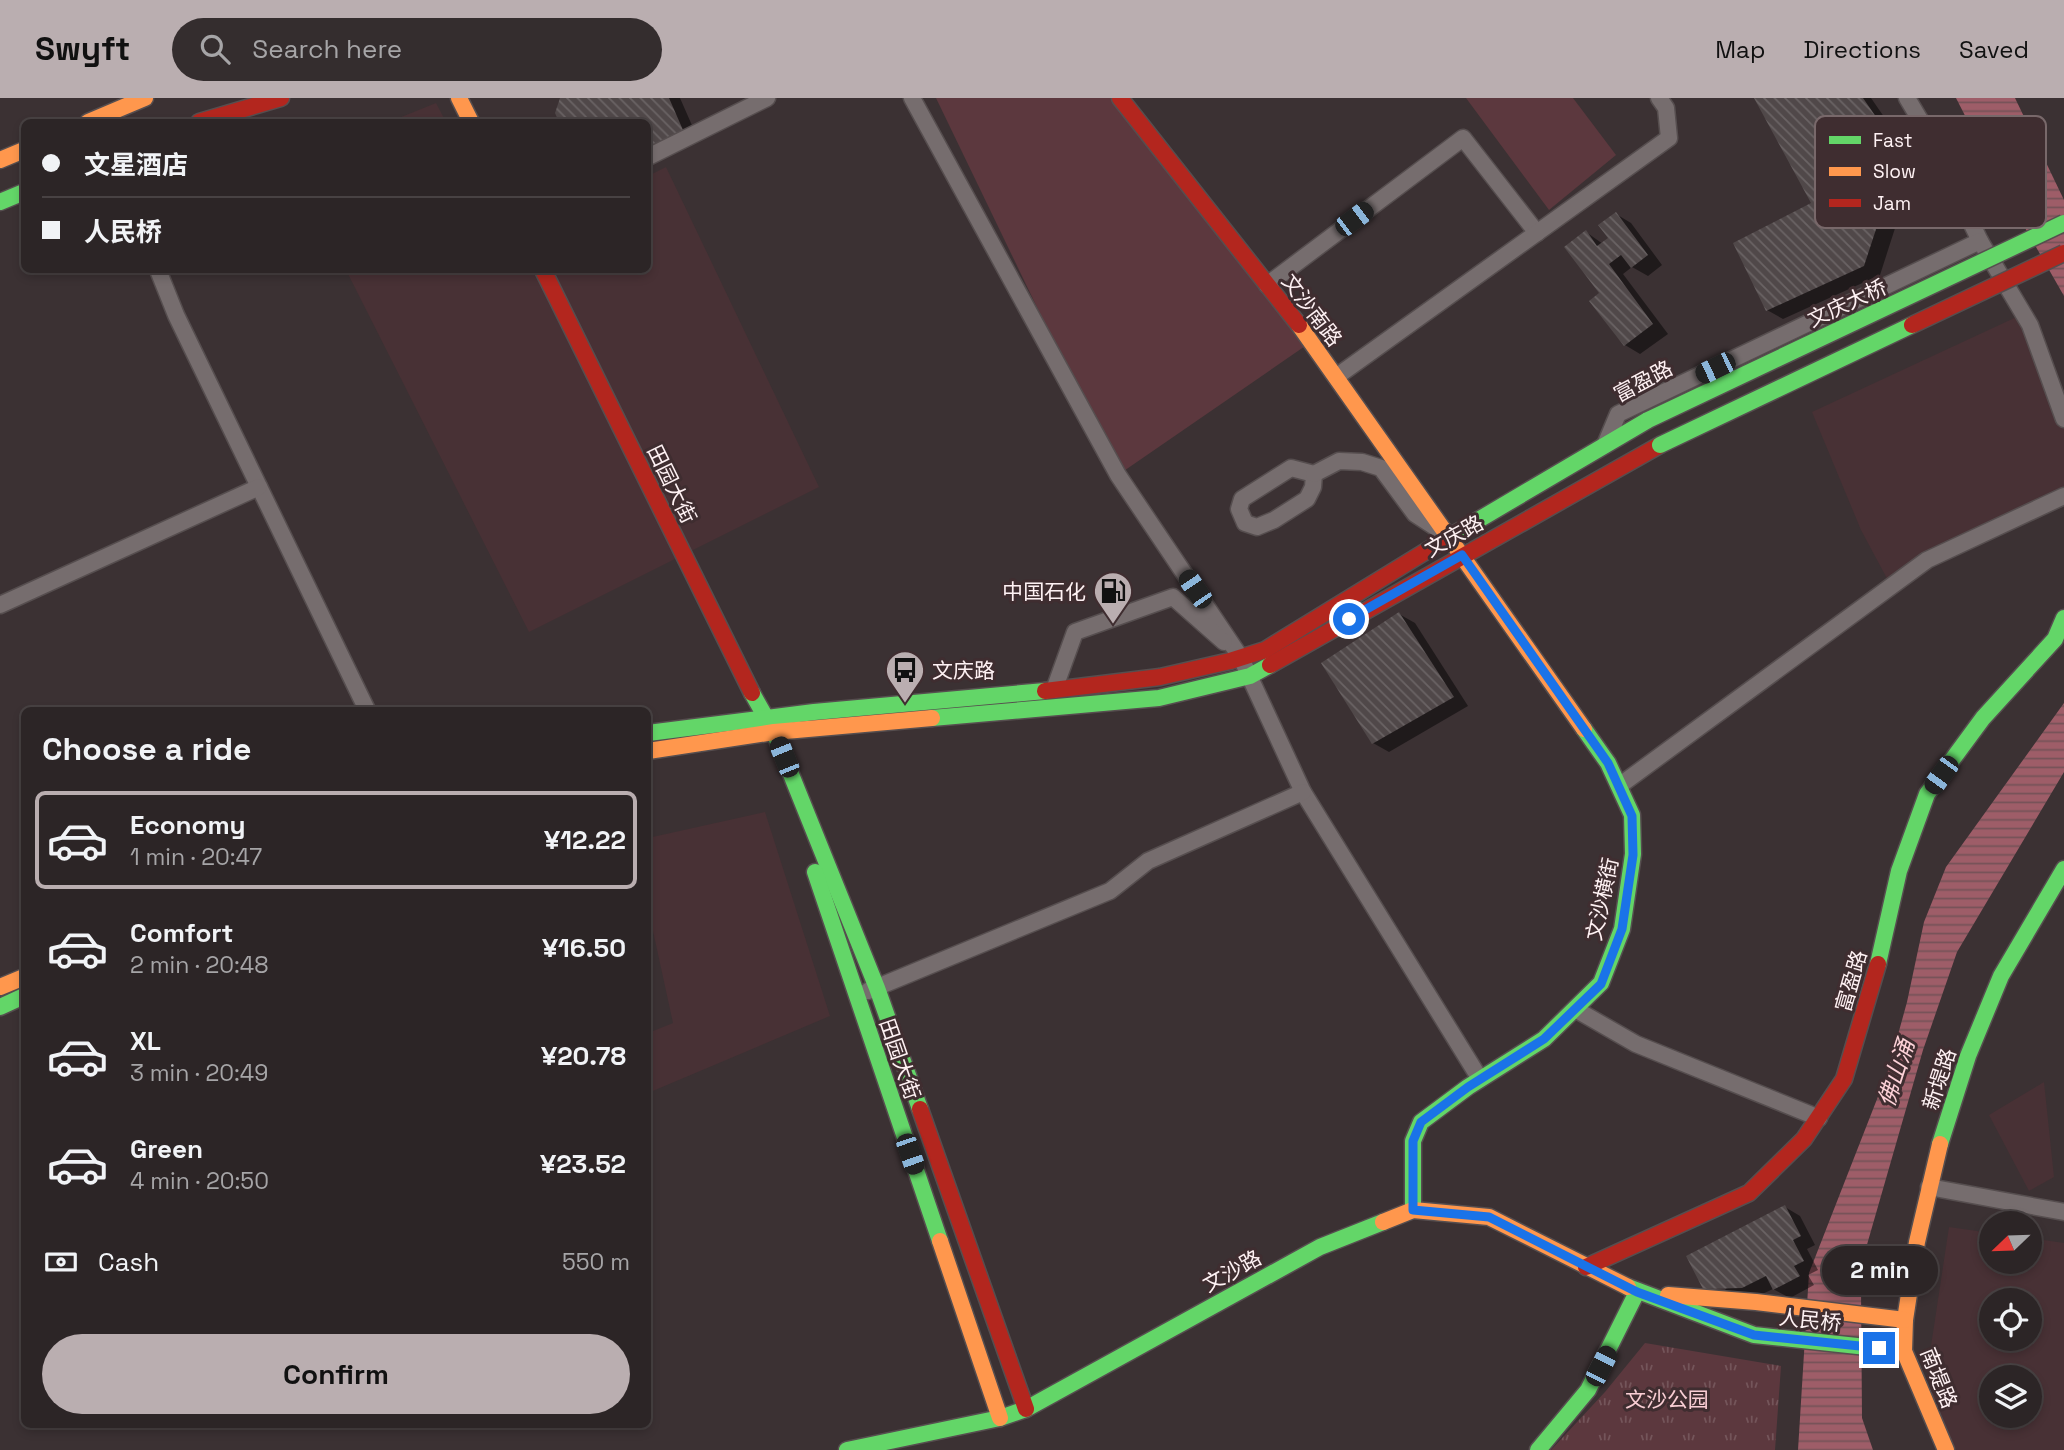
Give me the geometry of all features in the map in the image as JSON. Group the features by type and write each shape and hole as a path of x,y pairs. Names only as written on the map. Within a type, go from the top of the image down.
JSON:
{"street":[{"path":"95,119 145,98"},
{"path":"209,119 281,98"},
{"path":"459,98 470,119"},
{"path":"651,156 767,98"},
{"path":"912,98 1118,475 1241,658 1303,792 1480,1079"},
{"name":"文沙南路","path":"1120,98 1336,377 1462,555"},
{"path":"1336,377 1669,138 1666,108 1659,98"},
{"path":"1907,98 1918,116"},
{"path":"1267,285 1463,138 1537,233"},
{"path":"0,160 21,151"},
{"path":"0,202 21,193"},
{"name":"文庆大桥","path":"1648,420 2064,223"},
{"path":"1974,228 2030,324 2064,419"},
{"name":"富盈路","path":"1605,445 1618,414 1980,241"},
{"name":"文庆路","path":"651,751 766,733 1159,698 1250,676 1660,445 2064,253"},
{"path":"159,273 176,315 366,707"},
{"name":"田园大街","path":"544,273 764,717 766,733 793,804 1000,1418"},
{"name":"文庆路","path":"651,733 764,717 1123,684 1207,668 1241,658 1265,649 1648,420"},
{"path":"1314,474 1313,488 1307,499 1274,520 1257,527 1245,523 1239,509 1242,499 1291,468 1314,474 1339,461 1362,462 1381,468 1415,514 1449,537"},
{"path":"0,605 259,488"},
{"path":"1619,786 1927,560 2064,496"},
{"name":"文沙横街","path":"1413,1210 1413,1141 1421,1122 1480,1079 1544,1039 1601,984 1622,929 1633,855 1632,816 1608,763 1462,555"},
{"path":"1054,690 1075,632 1173,597 1241,658"},
{"name":"富盈路","path":"1587,1267 1749,1193 1804,1139 1844,1079 1881,955 1899,871 1927,794 1983,718 2055,639 2064,618"},
{"name":"田园大街","path":"766,733 877,988 1026,1409"},
{"path":"857,996 1110,891 1148,861 1303,792"},
{"name":"新堤路","path":"1905,1320 1928,1187 1968,1056 2001,976 2064,869"},
{"path":"0,987 21,978"},
{"path":"0,1007 21,997"},
{"path":"1575,1009 1636,1044 1819,1118"},
{"path":"1928,1187 2064,1212"},
{"name":"文沙路","path":"847,1450 1000,1418 1026,1409 1320,1247 1413,1210 1489,1217 1637,1292 1754,1335"},
{"path":"1538,1450 1588,1390 1637,1292"},
{"name":"文沙路","path":"1637,1292 1756,1302"},
{"name":"人民桥","path":"1756,1302 1905,1320"},
{"name":"南堤路","path":"1905,1320 1904,1351 1946,1450"},
{"name":"人民桥","path":"1754,1335 1904,1351"}],"shaded area":[{"path":"436,103 444,119 396,119"},
{"path":"666,167 819,487 529,632 348,273 651,273 651,174"},
{"path":"2023,314 2064,419 2064,497 1891,586 1861,530 1812,412"},
{"path":"765,812 830,1016 651,1092 651,1032 673,1023 651,922 651,837"},
{"path":"2044,1082 2054,1177 2029,1191 1989,1115"},
{"path":"1949,1227 1979,1231 1979,1274 2042,1274 2042,1240 2064,1243 2064,1450 1956,1450 1932,1408 1931,1346"}],"green space":[{"path":"936,98 1120,98 1311,342 1118,475"},
{"path":"1466,98 1573,98 1616,155 1549,210"},
{"name":"文沙公园","path":"1645,1343 1781,1366 1775,1450 1551,1450 1605,1392"}],"water":[{"path":"1956,98 2015,98 2024,116 1965,116"},
{"path":"2046,163 2064,200 2064,296 2025,228 2046,228"},
{"name":"佛山涌","path":"2064,703 2064,772 1957,952 1923,1050 1864,1255 1861,1290 1862,1418 1873,1450 1798,1450 1809,1273 1888,1071 1907,1002 1924,922 1946,867"}],"building":[{"path":"560,98 669,98 683,130 651,146 651,119 558,119 555,113"},
{"path":"1754,98 1863,98 1875,116 1815,116 1815,228 1876,228 1864,266 1766,311 1733,243 1811,203"},
{"path":"1616,212 1648,255 1631,268 1621,255 1609,264 1653,324 1624,346 1589,301 1599,293 1564,247 1586,230 1597,246 1608,238 1598,225"},
{"path":"1399,612 1454,697 1372,744 1321,663"},
{"path":"1785,1205 1801,1236 1793,1240 1804,1261 1794,1266 1800,1276 1773,1290 1766,1276 1742,1288 1703,1289 1686,1256"}],"traffic: fast":[{"path":"0,202 21,193"},
{"path":"1648,420 2064,223"},
{"path":"1660,445 1912,325"},
{"path":"1441,542 1648,420"},
{"path":"1878,964 1899,871 1927,794 1983,718 2055,639 2064,618"},
{"path":"932,718 1159,698 1250,676 1270,665"},
{"path":"651,733 814,712 1045,691"},
{"path":"752,693 774,732 877,988 920,1109"},
{"path":"1413,1210 1413,1141 1421,1122 1468,1087 1544,1039 1601,983 1622,929 1633,854 1632,815 1608,763 1584,729"},
{"path":"1940,1144 1968,1056 2001,976 2064,869"},
{"path":"815,872 940,1241"},
{"path":"0,1007 21,997"},
{"path":"847,1450 1000,1418 1026,1409 1320,1247 1383,1222"},
{"path":"1628,1287 1754,1335 1904,1351"},
{"path":"1538,1450 1588,1390 1637,1292"}],"traffic: slow":[{"path":"95,119 145,98"},
{"path":"459,98 470,119"},
{"path":"0,160 21,151"},
{"path":"1299,325 1584,729"},
{"path":"651,751 774,732 932,718"},
{"path":"0,987 21,978"},
{"path":"1940,1144 1917,1242 1905,1320 1904,1351 1946,1450"},
{"path":"1383,1222 1413,1210 1489,1217 1628,1287"},
{"path":"940,1241 1000,1418"},
{"path":"1668,1295 1756,1302 1905,1320"}],"traffic: jam":[{"path":"209,119 281,98"},
{"path":"1120,98 1299,325"},
{"path":"1912,325 2064,253"},
{"path":"544,273 752,693"},
{"path":"1270,665 1660,445"},
{"path":"1045,691 1160,677 1265,650 1441,542"},
{"path":"1586,1267 1749,1193 1804,1139 1844,1079 1878,964"},
{"path":"920,1109 1026,1409"}],"place":[{"name":"中国石化","path":"1113,625"},
{"name":"文庆路","path":"905,704"}],"route":[{"path":"1349,619 1462,555 1608,763 1632,816 1633,855 1622,929 1601,984 1544,1039 1468,1087 1421,1122 1413,1141 1413,1210 1489,1217 1637,1292 1754,1335 1879,1348"}]}
